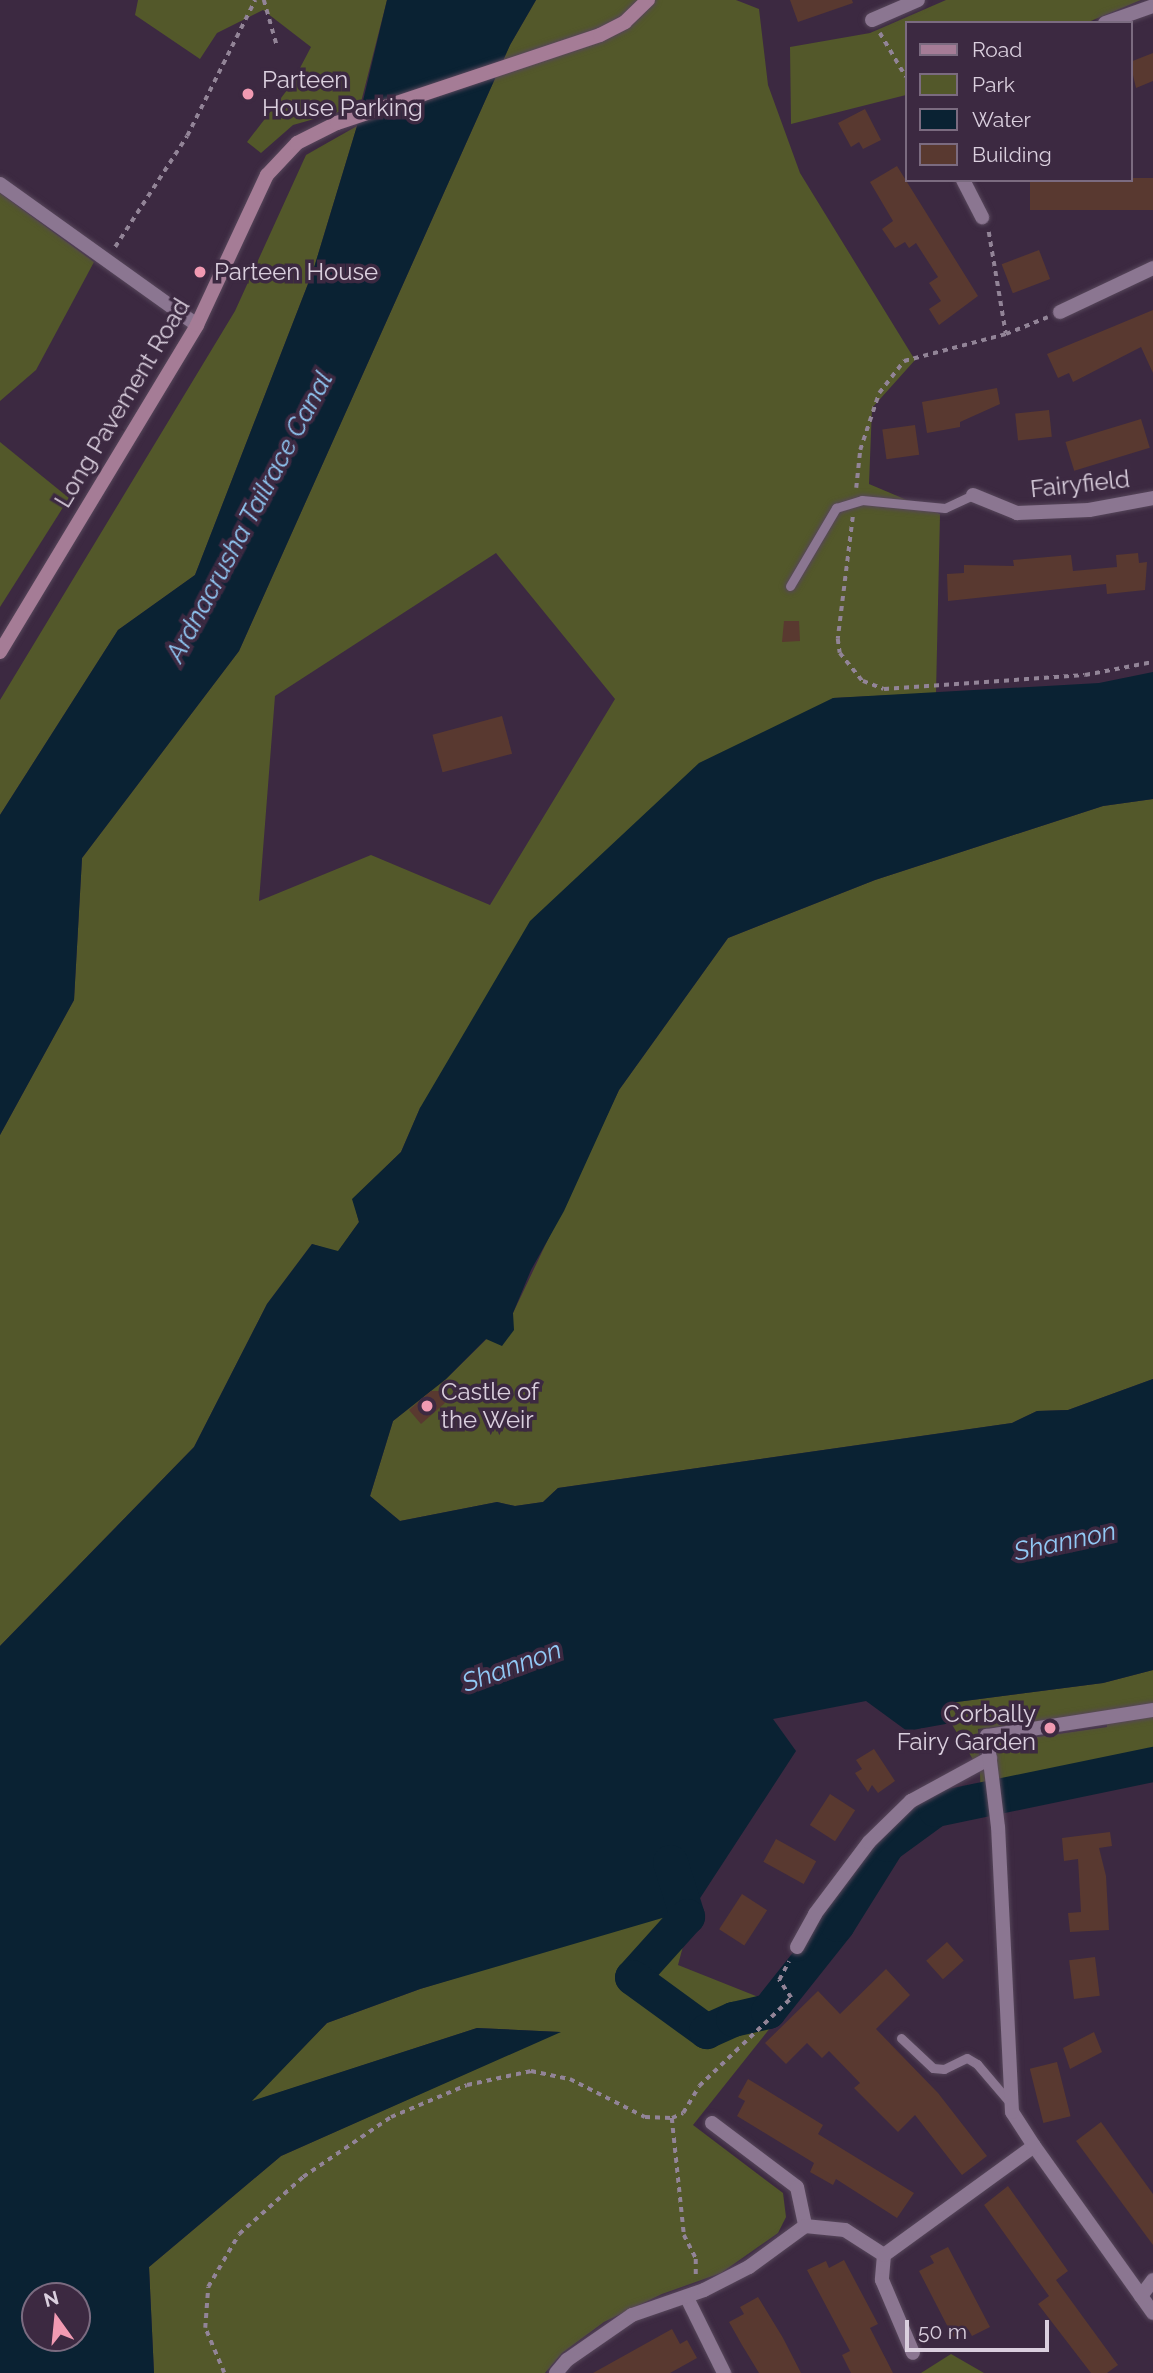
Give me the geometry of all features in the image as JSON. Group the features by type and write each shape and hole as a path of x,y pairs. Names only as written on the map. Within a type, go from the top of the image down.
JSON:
{"main road":[{"name":"Long Pavement Road","path":"0,652 197,325 267,175 297,143 337,123 600,35 625,22 648,0"}],"street":[{"path":"872,20 918,0"},
{"path":"1111,21 1153,6"},
{"path":"964,182 982,217"},
{"path":"0,184 197,325"},
{"path":"1060,312 1153,268"},
{"name":"Fairyfield","path":"973,495 1017,513 1089,510 1153,498"},
{"path":"1153,1710 987,1737 998,1827 1012,2105 1034,2146 1153,2313"},
{"path":"797,1947 814,1914 869,1842 911,1801 990,1758"},
{"path":"712,2123 797,2187 805,2226"},
{"path":"913,2353 882,2280 884,2255 1034,2146"},
{"path":"556,2373 567,2360 632,2315 687,2298 749,2267 805,2226 845,2230 884,2255"},
{"path":"1141,2296 1153,2280"},
{"path":"687,2298 724,2373"}],"lane":[{"path":"790,586 836,508 854,502 945,508 973,495"},
{"path":"901,2038 933,2068 944,2069 967,2058 977,2064 1012,2105"}],"path":[{"path":"106,259 187,136 256,0"},
{"path":"264,0 277,46"},
{"path":"872,20 904,74"},
{"path":"982,217 992,239 1006,334"},
{"path":"1060,312 1006,334 904,361 879,393 860,450 847,587 838,639 841,653 863,681 884,690 1085,675 1153,662"},
{"path":"224,2373 205,2328 208,2287 239,2234 303,2177 391,2117 467,2085 531,2071 570,2079 645,2117 672,2118 683,2113 699,2086 791,1998 779,1980 797,1947"},
{"path":"672,2118 684,2235 704,2290"}],"green space":[{"path":"138,0 387,0 360,106 293,125 261,153 247,142 291,85 311,47 263,10 217,33 200,59 135,15"},
{"path":"536,0 736,0 759,9 768,85 800,173 915,360 872,408 869,484 940,514 936,693 833,698 420,1108 401,1152 353,1199 359,1222 338,1252 312,1244 267,1304 194,1447 0,1646 0,1135 74,1000 82,858 239,651 510,45","holes":["496,553 615,699 490,905 371,855 259,901 275,696"]},
{"path":"946,0 1141,0 1091,21 904,21 904,96 791,124 790,47 870,33"},
{"path":"357,126 313,271 195,575 118,630 0,815 0,700 235,311 306,155"},
{"path":"0,193 94,262 36,370 0,401"},
{"path":"0,442 69,498 0,607"},
{"path":"1153,799 1153,1379 1068,1410 1037,1411 1012,1423 558,1488 543,1502 515,1506 497,1502 400,1521 370,1496 393,1421 446,1379 513,1313 619,1090 728,938 875,880 1103,806"},
{"path":"1153,1670 1153,1777 981,1812 980,1771 951,1723 949,1703 1103,1683","holes":["1106,1714 1107,1727 996,1743 995,1760 980,1770 978,1729"]},
{"path":"686,1907 693,1909 678,1965 786,2008 693,2125 783,2193 786,2217 778,2233 721,2273 662,2294 604,2322 562,2353 545,2373 154,2373 149,2267 281,2156 559,2032 477,2028 250,2102 327,2023 420,1989"},
{"path":"951,2354 984,2373 921,2373"}],"water":[{"name":"Ardnacrusha Tailrace Canal","path":"387,0 536,0 510,45 239,651 82,858 74,1000 0,1135 0,815 118,630 195,575 313,271 357,126"},
{"name":"Shannon","path":"1153,672 1153,799 1103,806 875,880 728,938 619,1090 564,1211 531,1270 513,1313 514,1330 502,1346 486,1339 446,1379 393,1421 370,1496 400,1521 497,1502 515,1506 543,1502 558,1488 1012,1423 1037,1411 1068,1410 1153,1379 1153,1670 1103,1683 949,1703 951,1723 907,1731 866,1701 773,1719 796,1751 693,1909 420,1989 327,2023 252,2101 477,2028 561,2032 281,2156 149,2267 154,2373 0,2373 0,1646 194,1447 267,1304 312,1244 338,1251 359,1222 352,1199 401,1152 420,1108 530,921 699,763 833,698 1099,683"}],"building":[{"path":"790,0 852,0 853,3 798,22"},
{"path":"1153,53 1153,81 1136,88 1132,61"},
{"path":"865,109 881,140 863,149 859,142 851,147 838,123"},
{"path":"897,166 904,182 907,182 978,296 939,325 929,309 941,301 929,283 938,277 916,243 909,248 905,242 895,248 882,229 893,221 870,182"},
{"path":"1132,178 1153,178 1153,210 1030,210 1030,182 1132,182"},
{"path":"1039,250 1050,279 1013,293 1002,264"},
{"path":"1153,310 1153,373 1141,347 1073,382 1069,373 1058,378 1047,354"},
{"path":"997,388 1000,404 960,422 960,427 927,433 922,402"},
{"path":"1049,410 1052,437 1018,440 1015,414"},
{"path":"1141,419 1150,448 1074,471 1065,442"},
{"path":"915,425 919,455 886,459 882,430"},
{"path":"1138,553 1139,563 1147,562 1145,590 1107,594 1106,584 948,601 947,574 964,573 964,565 1014,566 1013,560 1071,555 1073,571 1117,567 1116,555"},
{"path":"784,621 799,621 800,641 782,642"},
{"path":"502,716 512,754 443,772 432,735"},
{"name":"Castle of the Weir","path":"431,1391 442,1391 445,1403 421,1424 409,1410"},
{"path":"874,1749 895,1781 878,1793 872,1785 868,1792 855,1773 862,1769 856,1760"},
{"path":"830,1794 855,1810 835,1841 810,1825"},
{"path":"1110,1832 1112,1846 1099,1848 1106,1876 1109,1930 1070,1932 1068,1913 1081,1912 1078,1859 1064,1861 1062,1838"},
{"path":"776,1839 816,1861 804,1884 763,1862"},
{"path":"742,1894 767,1910 744,1946 719,1929"},
{"path":"947,1942 964,1961 943,1979 926,1961"},
{"path":"1095,1957 1100,1996 1074,1999 1069,1960"},
{"path":"886,1969 910,1995 876,2029 938,2093 987,2156 962,2175 915,2115 898,2132 854,2088 860,2083 829,2051 822,2058 807,2043 786,2064 765,2043 818,1991 840,2014"},
{"path":"1094,2032 1102,2052 1070,2069 1063,2048"},
{"path":"1057,2062 1071,2116 1043,2123 1030,2069"},
{"path":"748,2079 823,2125 818,2134 914,2193 897,2218 836,2179 833,2185 810,2172 814,2163 737,2116 745,2101 738,2097"},
{"path":"1101,2122 1153,2194 1153,2245 1076,2141"},
{"path":"1008,2186 1068,2271 1056,2280 1118,2365 1107,2373 1091,2373 1038,2304 1049,2296 984,2205"},
{"path":"948,2247 990,2327 972,2336 968,2329 953,2337 919,2271 934,2263 930,2256"},
{"path":"844,2260 878,2324 870,2328 893,2373 851,2373 842,2355 850,2351 807,2270 826,2261 829,2268"},
{"path":"758,2297 801,2373 759,2373 742,2345 729,2322 744,2314 740,2307"},
{"path":"672,2329 680,2344 687,2340 697,2358 670,2373 593,2373"}],"waterway":[{"path":"670,1862 687,1916 632,1977 706,2031 733,2019 768,2011 837,1924 887,1844 935,1809 1153,1764"}],"place":[{"name":"Parteen House Parking","path":"248,94"},
{"name":"Parteen House","path":"200,272"},
{"name":"Castle of the Weir","path":"427,1406"},
{"name":"Corbally Fairy Garden","path":"1050,1728"}]}
